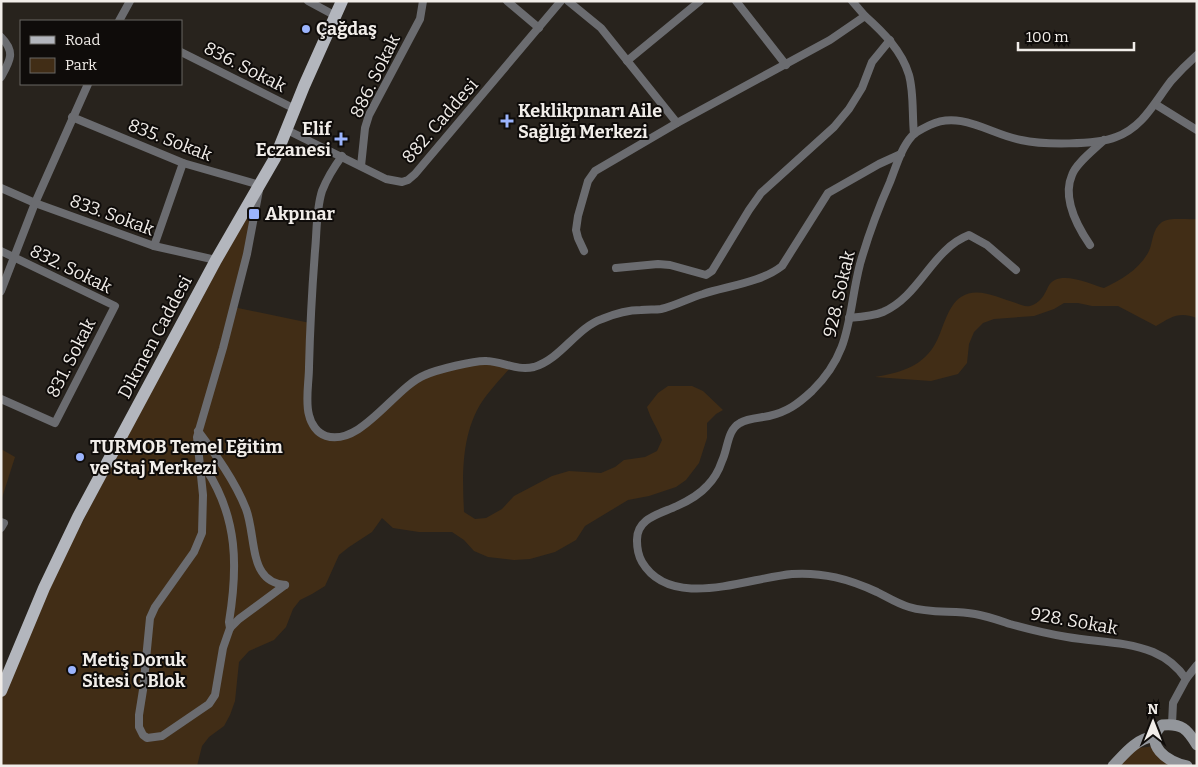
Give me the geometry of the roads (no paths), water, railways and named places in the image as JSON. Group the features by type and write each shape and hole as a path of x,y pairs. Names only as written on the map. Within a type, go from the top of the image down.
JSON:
{"main road":[{"name":"Dikmen Caddesi","path":"1,691 44,588 73,528 216,260 275,158 334,15 342,1"},
{"path":"1187,766 1174,765 1156,746 1155,736 1158,729 1162,725 1172,724 1182,727 1189,732 1197,745"},
{"path":"1113,766 1135,742 1146,737 1155,736"}],"street":[{"path":"120,20 130,1"},
{"path":"308,1 334,15"},
{"name":"886. Sokak","path":"361,166 369,115 420,19 423,1"},
{"path":"507,1 539,28"},
{"name":"882. Caddesi","path":"287,130 386,179 396,182 408,180 445,140 560,1"},
{"path":"568,1 600,28 677,123"},
{"path":"627,61 700,1"},
{"path":"736,1 786,65"},
{"path":"852,1 890,40 904,61 909,75 914,134"},
{"path":"584,251 576,230 582,198 588,180 595,171 677,123 786,65 845,31 865,16"},
{"path":"1,37 10,47 9,64 1,77"},
{"path":"706,275 718,263 761,193 834,128 849,109 856,99 872,62 890,40"},
{"name":"836. Sokak","path":"182,52 295,109"},
{"name":"928. Sokak","path":"1186,680 1180,670 1154,652 1137,647 1067,637 972,613 930,611 909,607 860,584 836,576 789,574 738,584 690,589 675,587 663,582 650,573 638,555 636,546 637,534 644,522 656,514 686,502 710,484 724,458 732,430 740,423 753,418 782,413 795,407 825,378 838,358 846,338 859,268 870,230 901,154 914,134 937,122 955,120 970,123 991,132 1022,141 1047,143 1104,140 1116,137 1138,124 1171,81 1197,55"},
{"path":"1,292 35,203 88,85"},
{"path":"1155,104 1197,130"},
{"name":"835. Sokak","path":"72,117 183,163 260,185"},
{"path":"1090,245 1076,222 1069,199 1069,188 1072,174 1104,140"},
{"path":"342,156 329,175 322,192 318,213 310,323 309,415 313,426 319,433 336,437 352,433 380,412 413,380 426,374 484,361 498,362 517,368 535,367 547,362 582,331 603,318 640,310 664,309 711,292 771,274 782,266 828,193 879,164 901,154"},
{"path":"154,246 183,163"},
{"path":"198,431 224,467 241,498 251,523 258,562 262,572 272,582 285,586 239,619 230,628 223,648 215,695 209,704 162,736 147,738 139,727 139,715 150,618 155,607 199,542 202,533 204,510 197,447 198,431 223,348 247,254 260,185"},
{"name":"833. Sokak","path":"1,188 35,203 154,246 216,260"},
{"path":"849,318 873,315 901,301 952,245 969,235 987,245 1016,270"},
{"name":"832. Sokak","path":"1,251 115,306"},
{"path":"616,268 670,264 706,275"},
{"path":"706,275 711,292"},
{"name":"831. Sokak","path":"1,399 55,423 115,306"},
{"path":"200,468 206,470 219,491 226,510 233,541 235,577 229,622 230,628"},
{"path":"1172,724 1172,703 1197,665"}],"place":[{"name":"Çağdaş","path":"306,29"},
{"name":"Keklikpınarı Aile Sağlığı Merkezi","path":"507,121"},
{"name":"Elif Eczanesi","path":"341,139"},
{"name":"Akpınar","path":"254,214"},
{"name":"TURMOB Temel Eğitim ve Staj Merkezi","path":"80,457"},
{"name":"Metiş Doruk Sitesi C Blok","path":"72,670"}]}
